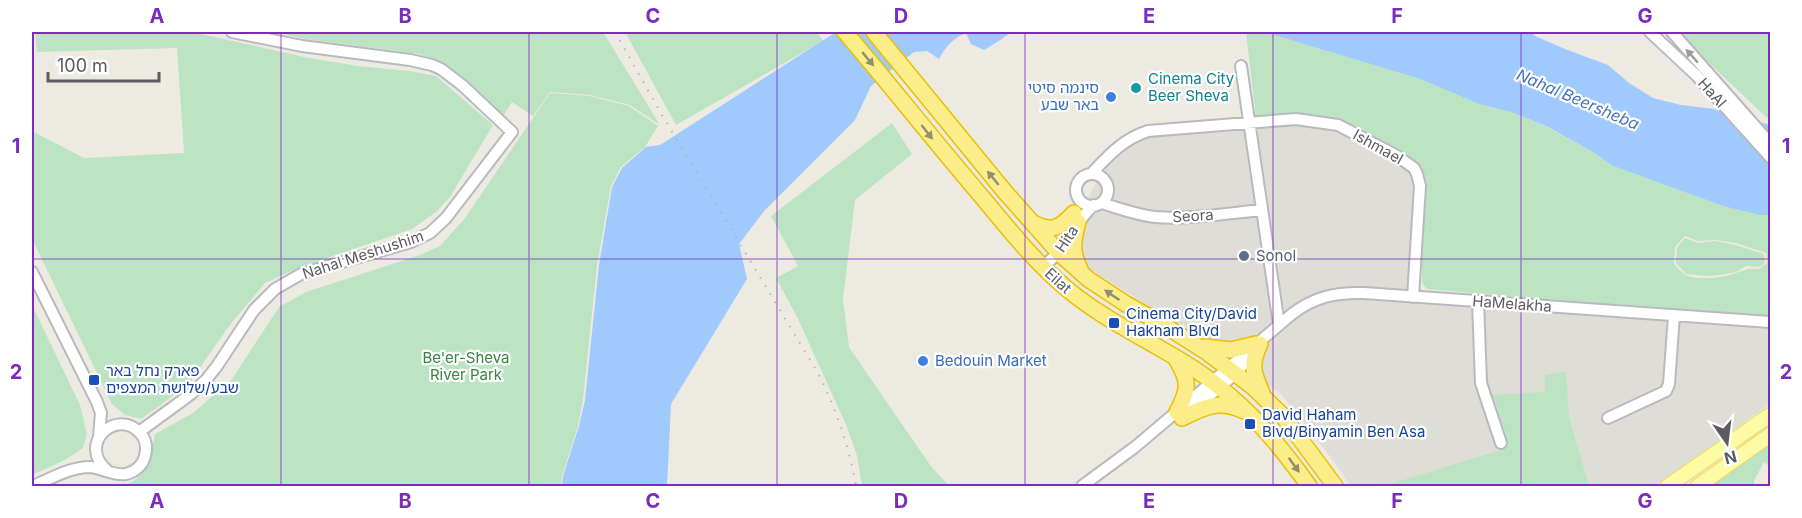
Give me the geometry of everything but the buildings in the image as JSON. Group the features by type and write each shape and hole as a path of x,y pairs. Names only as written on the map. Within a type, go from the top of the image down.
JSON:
{"highway":[{"name":"Eilat","path":"846,32 940,148 1043,267 1075,296 1216,385 1249,413 1273,438 1309,486"},
{"name":"Eilat","path":"874,32 1056,250 1088,279 1198,346 1232,370 1265,398 1289,424 1335,486"},
{"path":"1031,222 1042,228 1050,229 1065,223 1076,211"},
{"path":"1076,211 1073,251 1088,279"},
{"path":"1198,346 1222,350 1244,348 1267,336"},
{"path":"1265,398 1253,370 1254,358 1267,336"},
{"path":"1175,357 1183,369 1186,380 1187,394 1180,415"},
{"path":"1180,415 1214,404 1237,407 1249,413"}],"main road":[{"path":"1668,486 1770,415"},
{"path":"1703,484 1770,435"}],"street":[{"name":"Nahal Meshushim","path":"139,432 191,394 206,380 254,310 274,289 309,271 411,242 430,233 446,218 512,132 462,85 432,65 302,46 232,32"},
{"name":"HaAl","path":"1650,32 1682,60 1770,157"},
{"name":"HaAl","path":"1672,32 1770,142"},
{"path":"1241,66 1256,169 1267,336"},
{"name":"Ishmael","path":"1249,123 1296,119 1338,126 1397,156 1414,168 1420,186 1413,297"},
{"name":"Hita","path":"1043,267 1056,250 1076,211 1078,182 1084,176 1092,174 1117,146 1137,134 1148,131 1249,123"},
{"name":"Hita","path":"1076,211 1085,212 1106,197 1110,157 1117,146"},
{"path":"1092,174 1099,176 1125,210"},
{"path":"1076,211 1086,205 1097,204"},
{"name":"Seora","path":"1097,204 1139,215 1166,218 1259,210"},
{"path":"1259,210 1274,294 1267,336"},
{"path":"32,272 97,402 101,413 97,459 108,471"},
{"name":"HaMelakha","path":"1082,486 1180,415 1299,308 1316,299 1343,292 1770,322"},
{"path":"1274,294 1280,302 1299,308"},
{"path":"1478,301 1481,383 1501,443"},
{"path":"1608,418 1666,391 1669,384 1674,315"},
{"path":"33,486 71,471 89,467 124,475 138,468 146,454 144,438 132,427 114,420 97,402"},
{"path":"71,471 87,459 109,427 123,424"}],"shaded area":[{"path":"1310,122 1346,130 1417,169 1418,292 1768,318 1770,311 1770,404 1655,486 1351,486 1281,394 1090,269 1080,248 1080,224 1086,202 1105,165 1139,136"}],"green space":[{"path":"35,32 192,32 304,57 436,76 493,125 450,197 436,212 412,229 298,268 265,283 229,326 188,385 141,419 125,415 112,404 32,239 32,131 84,158 184,153 177,48 37,52"},
{"path":"273,32 603,32 660,125 630,105 589,95 550,92 533,116 512,102 504,115 451,68 420,54 305,39"},
{"path":"625,32 817,32 823,41 676,125"},
{"path":"1246,32 1264,32 1420,79 1479,104 1511,112 1545,126 1593,152 1613,166 1723,206 1770,214 1769,319 1427,289 1422,283 1422,172 1395,150 1317,115 1256,117","holes":["1685,236 1698,241 1715,240 1736,243 1766,253 1767,263 1759,269 1748,269 1731,275 1710,278 1689,276 1674,264 1675,247"]},
{"path":"1681,32 1770,32 1770,118 1766,117 1687,42"},
{"name":"Be'er-Sheva River Park","path":"550,93 589,96 629,106 658,126 645,147 621,167 611,186 597,265 583,399 561,486 121,486 133,481 144,471 155,434 193,413 232,379 279,307 306,292 420,255 440,246 465,218"},
{"path":"892,123 912,154 855,200 843,299 849,347 930,465 949,486 862,486 857,456 847,427 797,317 776,278 798,266 771,216"},
{"path":"1685,238 1698,243 1715,241 1735,245 1764,254 1765,263 1759,267 1746,266 1736,272 1720,275 1686,274 1676,263 1677,248"},
{"path":"32,305 80,405 87,434 83,448 65,460 32,475"},
{"path":"1566,372 1569,417 1589,486 1384,486 1507,448 1491,395 1545,392 1545,375"},
{"path":"1770,442 1770,466 1764,462 1754,481 1754,486 1712,486 1716,482"}],"water":[{"path":"836,32 1011,32 984,50 971,44 966,33 950,43 939,59 927,51 914,52 871,86 855,120 765,210 739,244 747,279 671,404 667,486 562,486 585,400 599,265 612,187 622,168 646,147 660,145"},
{"name":"Nahal Beersheba","path":"1264,32 1530,32 1565,49 1608,65 1629,83 1653,98 1681,105 1714,109 1770,125 1770,215 1723,206 1613,166 1546,126 1511,112 1479,104 1420,79"}],"railway":[{"path":"615,32 662,115 818,373 841,428 856,486"}],"place":[{"name":"Cinema City Beer Sheva","path":"1136,88"},
{"name":"סינמה סיטי באר שבע","path":"1111,97"},
{"name":"Sonol","path":"1244,256"},
{"name":"Cinema City/David Hakham Blvd","path":"1114,323"},
{"name":"Bedouin Market","path":"923,361"},
{"name":"פארק נחל באר שבע/שלושת המצפים","path":"94,380"},
{"name":"David Haham Blvd/Binyamin Ben Asa","path":"1250,424"}]}
